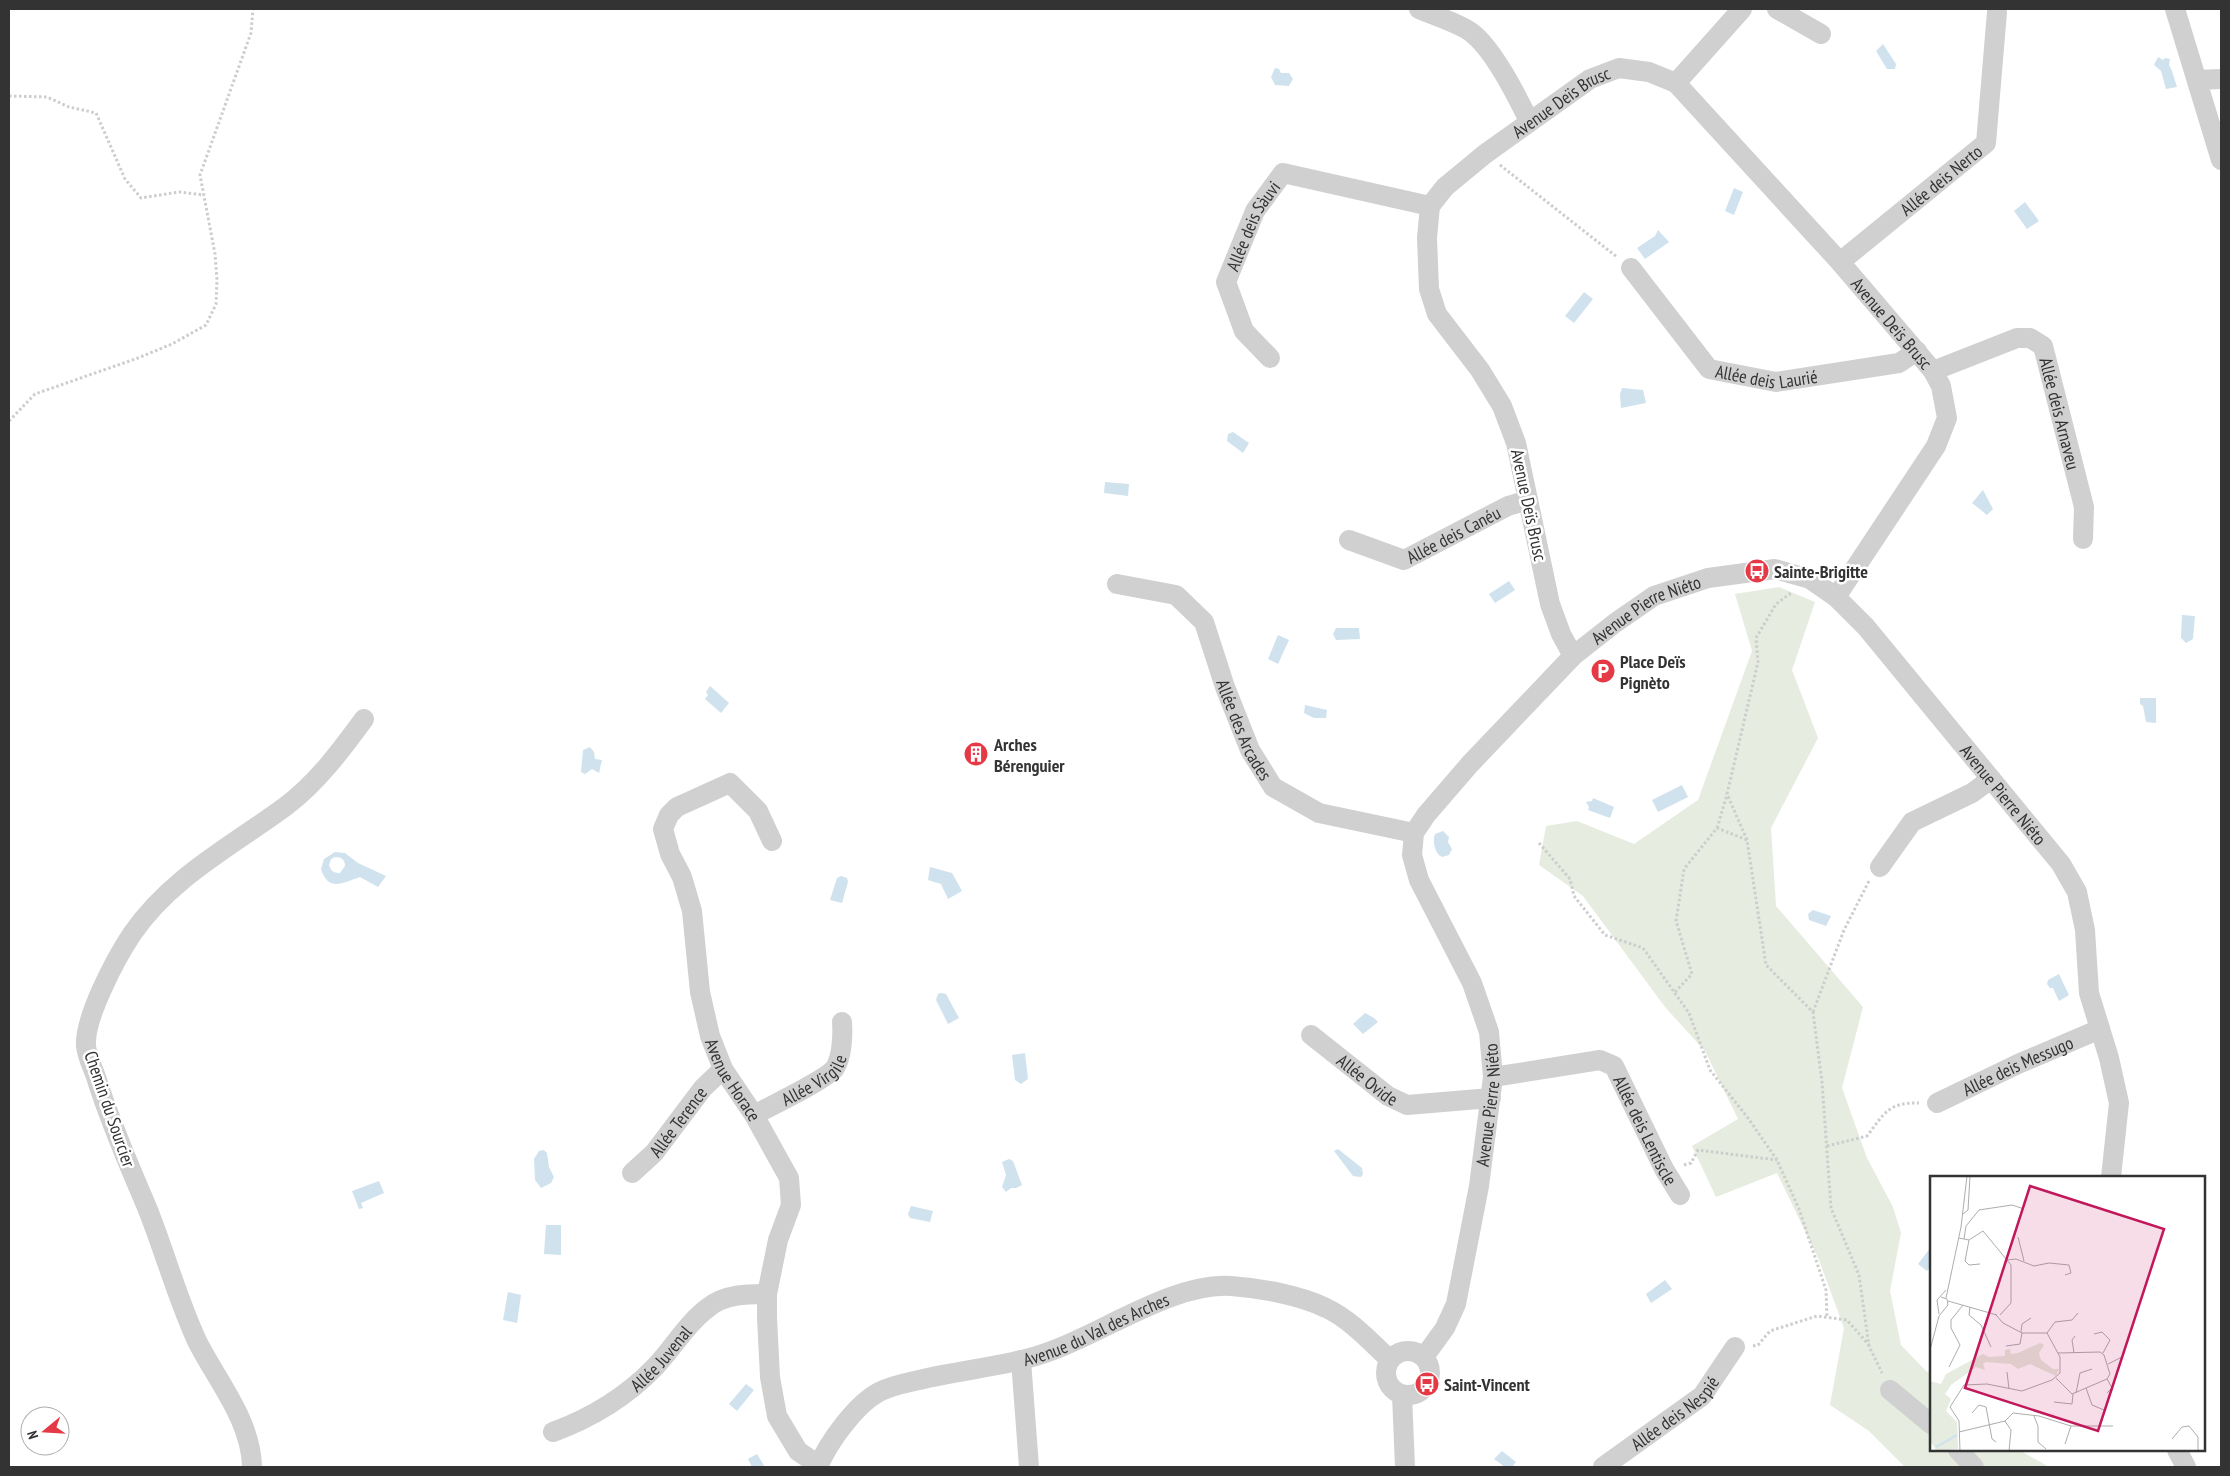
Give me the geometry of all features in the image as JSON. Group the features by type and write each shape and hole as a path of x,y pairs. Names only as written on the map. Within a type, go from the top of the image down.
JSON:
{"street":[{"path":"1419,9 1472,33 1492,56 1520,102 1529,121"},
{"path":"1676,82 1742,9"},
{"path":"1777,9 1821,34"},
{"path":"2175,9 2221,160"},
{"name":"Allée deis Nerto","path":"1840,262 1986,143 1997,12"},
{"name":"Avenue Deïs Brusc","path":"1574,656 1561,634 1550,604 1516,443 1502,406 1480,370 1437,314 1428,289 1427,238 1430,206 1445,187 1529,121 1590,79 1619,68 1649,72 1676,82 1840,262 1917,351 1941,386 1947,418 1936,446 1836,597"},
{"path":"2197,80 2221,79"},
{"name":"Allée deis Sàuvi","path":"1270,358 1244,330 1226,282 1255,211 1283,173 1430,206"},
{"name":"Allée deis Laurié","path":"1631,268 1709,369 1776,382 1899,363 1917,351"},
{"name":"Allée deis Arnaveu","path":"1932,371 2017,338 2030,338 2043,346 2084,507 2083,539"},
{"name":"Allée deis Canéu","path":"1349,540 1404,560 1508,506 1528,500"},
{"name":"Avenue Pierre Niéto","path":"1424,1357 1445,1328 1456,1304 1479,1186 1493,1077 1489,1032 1472,983 1419,880 1412,855 1414,833 1426,814 1470,764 1574,656 1615,623 1654,596 1708,578 1775,569 1810,579 1836,597 1866,627 2061,864 2077,892 2085,930 2089,993 2109,1058 2119,1103 2111,1176"},
{"name":"Allée des Arcades","path":"1117,584 1176,595 1204,622 1225,687 1250,750 1273,787 1319,813 1414,833"},
{"name":"Chemin du Sourcier","path":"252,1463 240,1417 197,1340 107,1109 86,1046 90,1022 111,969 132,934 152,908 178,882 288,805 341,750 364,719"},
{"path":"1880,867 1912,822 1972,793 1991,779"},
{"name":"Avenue Horace","path":"772,842 758,811 730,783 677,807 669,815 663,829 670,854 682,877 692,911 700,992 710,1036 723,1070 754,1115 790,1178 791,1205 778,1240 767,1294 766,1318 770,1377 777,1416 798,1451 818,1466"},
{"name":"Allée Virgile","path":"754,1115 822,1078 835,1068 843,1040 842,1022"},
{"name":"Allée deis Messugo","path":"1937,1103 2018,1064 2100,1030"},
{"name":"Allée Ovide","path":"1311,1035 1388,1096 1407,1106 1491,1098"},
{"name":"Allée deis Lentiscle","path":"1493,1077 1600,1060 1614,1066 1664,1169 1680,1195"},
{"name":"Allée Terence","path":"632,1173 654,1153 704,1088 723,1070"},
{"name":"Avenue du Val des Arches","path":"818,1466 836,1434 855,1413 879,1392 947,1373 1021,1360 1052,1351 1154,1304 1189,1291 1229,1286 1291,1296 1327,1308 1358,1330 1390,1360"},
{"name":"Allée Juvenal","path":"553,1432 581,1422 617,1399 655,1367 709,1306 741,1295 767,1294"},
{"name":"Allée deis Nespié","path":"1603,1467 1702,1396 1735,1347"},
{"path":"1410,1351 1424,1357 1430,1370 1427,1384 1417,1394 1402,1395 1396,1392 1387,1381 1386,1374 1390,1360 1396,1355 1410,1351"},
{"path":"1021,1360 1029,1467"},
{"path":"1890,1390 1930,1423"},
{"path":"1402,1395 1405,1467"},
{"path":"1959,1451 1974,1467"},
{"path":"2178,1451 2186,1467"}],"path":[{"path":"9,421 35,394 138,358 172,344 206,324 216,304 217,280 215,254 200,174 251,33 253,9"},
{"path":"9,96 47,97 68,106 96,113 125,179 142,198 179,192 204,196"},
{"path":"1485,154 1631,268"},
{"path":"1675,992 1692,974 1676,921 1684,868 1717,828 1727,794 1758,662 1756,638 1776,604 1810,579"},
{"path":"1727,794 1746,840 1766,965 1813,1012"},
{"path":"1717,828 1746,840"},
{"path":"1539,843 1570,879 1574,896 1606,936 1643,948 1690,1013 1710,1070 1748,1118 1777,1160 1799,1209 1826,1290 1827,1317"},
{"path":"1866,885 1844,930 1813,1012 1822,1082 1832,1208 1859,1275 1869,1346"},
{"path":"1827,1146 1867,1136 1888,1108 1903,1103"},
{"path":"1691,1163 1698,1150 1777,1160"},
{"path":"1735,1347 1758,1345 1770,1331 1817,1316 1848,1320 1869,1346 1890,1390"}],"shaded area":[{"path":"1779,587 1815,602 1792,670 1818,738 1771,828 1776,906 1863,1007 1842,1088 1867,1158 1893,1207 1901,1233 1890,1291 1901,1345 1927,1372 1930,1370 1930,1451 2021,1451 2049,1467 1905,1467 1869,1431 1830,1405 1844,1328 1819,1260 1777,1173 1716,1197 1692,1146 1738,1119 1705,1051 1665,1007 1583,896 1539,865 1546,826 1577,821 1634,844 1698,800 1752,651 1735,594"}],"water":[{"path":"1883,44 1896,64 1895,69 1887,69 1876,51"},
{"path":"2158,57 2163,60 2165,58 2170,59 2169,65 2177,87 2166,89 2161,71 2154,65"},
{"path":"1275,68 1279,69 1281,73 1289,73 1293,79 1289,86 1275,85 1271,77"},
{"path":"1734,188 1743,192 1734,215 1725,211"},
{"path":"2025,202 2039,221 2027,229 2014,211"},
{"path":"1658,230 1669,242 1645,259 1637,248 1655,236"},
{"path":"1584,292 1593,299 1574,323 1565,316"},
{"path":"1622,388 1643,390 1646,403 1621,408 1620,394"},
{"path":"1233,432 1249,443 1243,453 1227,441 1228,434"},
{"path":"1105,482 1129,484 1128,496 1104,493"},
{"path":"1983,490 1993,509 1987,515 1972,503"},
{"path":"1509,581 1515,590 1495,603 1489,594"},
{"path":"2182,615 2195,616 2193,639 2186,643 2181,638"},
{"path":"1336,628 1359,628 1360,639 1336,640 1333,634"},
{"path":"1278,635 1289,640 1278,664 1268,659"},
{"path":"710,686 729,703 721,713 705,699 708,695 706,692"},
{"path":"2140,698 2156,698 2156,723 2146,722"},
{"path":"1305,705 1327,710 1326,718 1314,718 1304,713"},
{"path":"590,747 594,752 595,759 602,760 599,773 592,769 585,774 581,772 583,750"},
{"path":"1682,785 1688,797 1658,812 1652,800"},
{"path":"1593,798 1614,807 1610,818 1588,810 1589,807 1586,802 1592,801"},
{"path":"1443,831 1449,837 1448,842 1452,849 1449,855 1442,857 1436,850 1434,840 1435,834"},
{"path":"335,852 345,853 358,863 386,876 378,887 360,877 342,883 332,883 324,876 321,869 324,859","holes":["335,857 343,859 345,864 340,873 333,871 329,865 331,859"]},
{"path":"930,867 952,873 962,891 948,899 941,884 928,880"},
{"path":"841,876 847,878 848,882 842,903 830,900 837,878"},
{"path":"1813,910 1831,916 1826,926 1809,920 1808,914"},
{"path":"2059,974 2069,995 2059,1001 2053,988 2050,988 2047,984 2048,980"},
{"path":"938,994 946,994 959,1018 948,1024 936,1000"},
{"path":"1365,1013 1378,1022 1363,1034 1353,1024"},
{"path":"1025,1053 1028,1079 1021,1084 1015,1080 1012,1055"},
{"path":"1338,1149 1362,1168 1363,1174 1361,1177 1353,1176 1334,1151"},
{"path":"544,1150 547,1153 549,1167 554,1177 551,1183 541,1188 535,1180 534,1159 539,1151"},
{"path":"1009,1159 1013,1161 1022,1185 1011,1188 1006,1192 1002,1187 1006,1175 1002,1162"},
{"path":"379,1181 384,1193 361,1203 363,1208 359,1209 352,1191"},
{"path":"911,1206 933,1211 930,1222 910,1218 908,1214"},
{"path":"546,1225 561,1225 561,1255 544,1254"},
{"path":"1930,1248 1930,1267 1927,1271 1918,1264"},
{"path":"1665,1280 1672,1289 1651,1303 1646,1294"},
{"path":"508,1292 521,1295 517,1323 503,1320"},
{"path":"746,1384 754,1390 737,1411 729,1404"},
{"path":"1502,1451 1516,1462 1512,1467 1505,1467 1494,1459"},
{"path":"757,1454 765,1467 752,1467 748,1459"}],"place":[{"name":"Sainte-Brigitte","path":"1757,571"},
{"name":"Place Deïs Pignèto","path":"1603,671"},
{"name":"Arches Bérenguier","path":"976,754"},
{"name":"Saint-Vincent","path":"1427,1384"}]}
